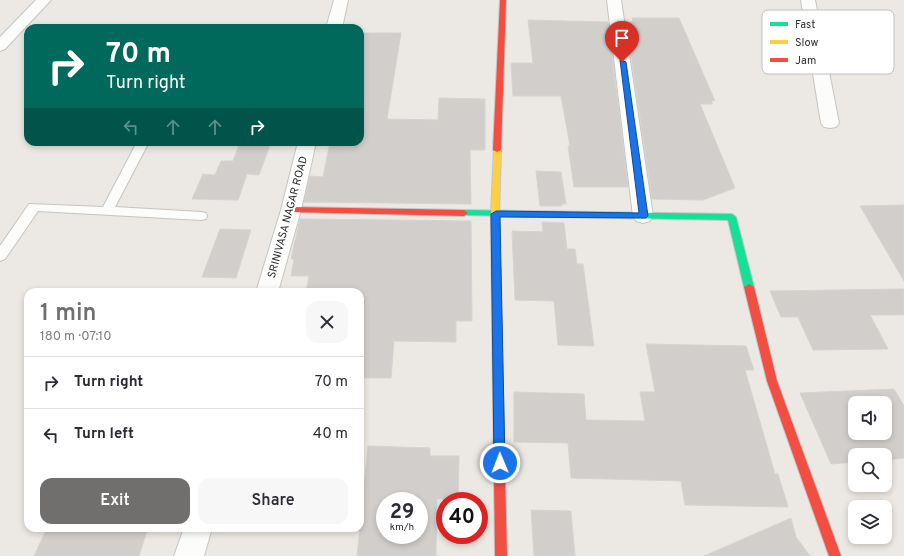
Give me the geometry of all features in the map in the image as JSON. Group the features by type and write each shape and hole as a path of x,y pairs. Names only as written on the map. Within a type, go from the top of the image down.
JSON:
{"street":[{"path":"0,46 44,0"},
{"path":"335,24 341,0"},
{"path":"501,556 496,214 503,0"},
{"path":"614,0 643,216"},
{"path":"808,0 810,10"},
{"path":"821,74 830,123"},
{"name":"SRINIVASA NAGAR ROAD","path":"268,288 291,210 306,146"},
{"path":"291,210 732,217 772,381 836,556"},
{"path":"190,556 197,532"}],"lane":[{"path":"107,211 141,146"},
{"path":"0,256 34,207 201,216"}],"building":[{"path":"632,18 679,18 715,101 711,101 713,104 700,104 735,188 703,200 652,199 626,22 633,22"},
{"path":"528,20 608,22 628,187 574,187 568,146 570,146 561,96 513,96 511,63 533,63"},
{"path":"364,33 401,33 387,119 438,120 439,98 485,99 485,150 470,150 471,204 304,202 310,176 323,177 329,146 364,146"},
{"path":"239,146 270,146 259,175 247,174 238,200 192,199 203,174 215,175 221,161 233,161"},
{"path":"536,171 561,172 566,204 562,204 562,206 540,206"},
{"path":"904,205 904,281 860,206"},
{"path":"300,219 471,221 472,321 456,321 456,342 394,341 391,378 364,378 364,288 307,288 309,276 291,276 294,259 291,259"},
{"path":"542,222 564,223 567,249 575,249 577,264 583,264 594,346 558,345 554,301 515,300 512,231 543,232"},
{"path":"220,229 251,230 236,278 202,277"},
{"path":"904,289 904,315 870,315 888,349 813,350 798,317 781,317 770,291"},
{"path":"646,344 746,346 754,370 745,370 775,474 778,474 788,507 685,505 681,481 571,478 568,443 514,442 514,392 584,394 586,420 645,421 640,392 655,392"},
{"path":"894,389 904,406 904,458 892,459 892,448 848,448 848,463 831,464 800,393"},
{"path":"368,446 430,448 430,456 459,456 458,492 436,492 436,556 357,556 359,532 364,532 364,486"},
{"path":"531,510 571,511 575,556 534,556"},
{"path":"791,518 796,537 810,556 704,556"},
{"path":"45,532 147,532 139,556 34,556"}],"traffic: fast":[{"path":"464,213 732,217 749,287"}],"traffic: slow":[{"path":"497,150 495,214 498,393"}],"traffic: jam":[{"path":"497,150 503,0"},
{"path":"291,210 464,213"},
{"path":"749,287 772,381 835,556"},
{"path":"498,393 501,556"}],"route":[{"path":"500,463 496,214 643,216 622,62"}]}
